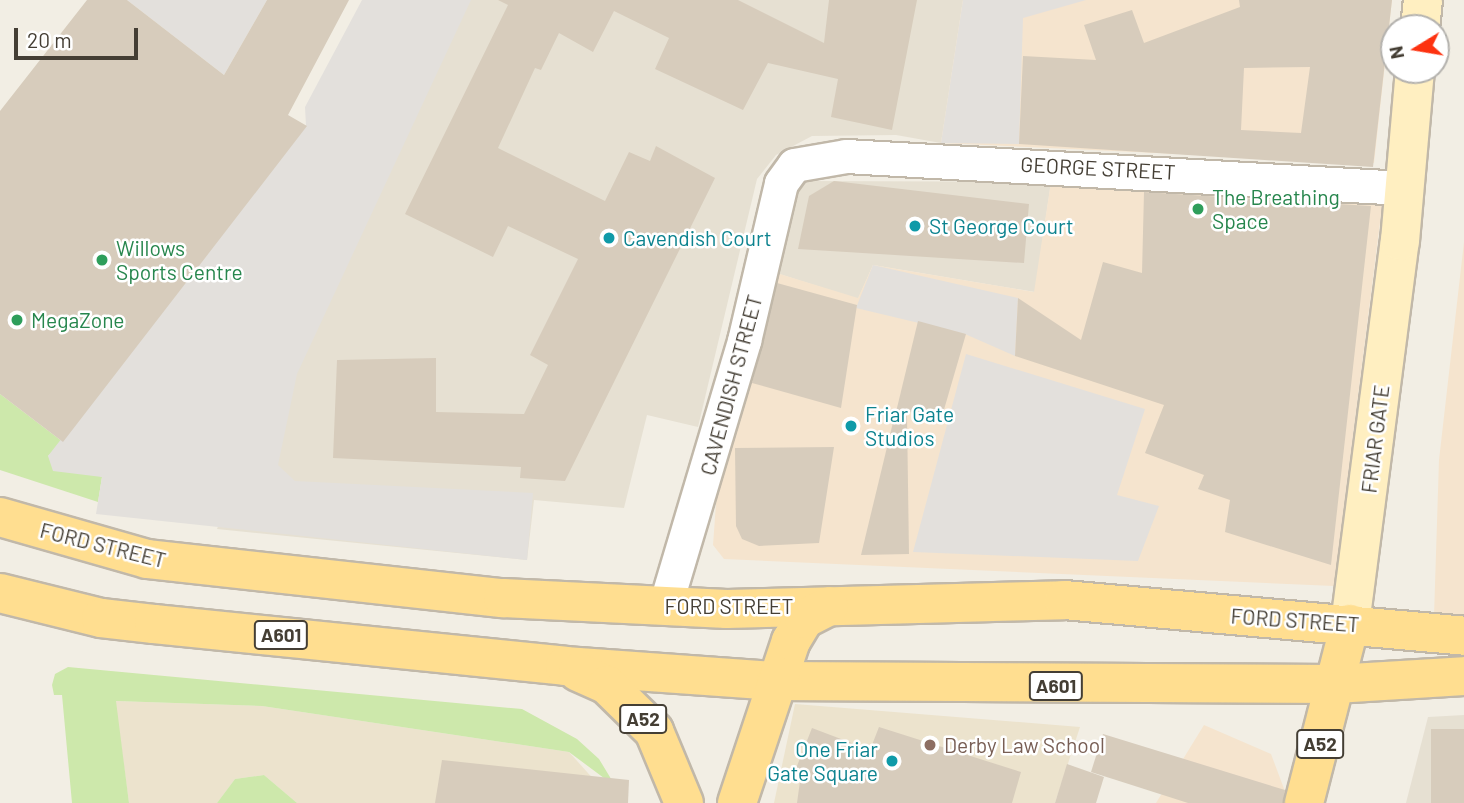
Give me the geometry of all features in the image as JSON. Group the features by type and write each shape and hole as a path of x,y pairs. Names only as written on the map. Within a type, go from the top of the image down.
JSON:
{"main road":[{"name":"FORD STREET","path":"0,517 147,559 503,598 665,606 829,606 1064,600 1464,636"},
{"name":"A601","path":"0,593 101,618 565,666 776,681 1335,684 1464,676"},
{"path":"737,803 776,681 804,619 829,606"},
{"name":"FRIAR GATE","path":"1304,803 1350,624"},
{"name":"A52","path":"565,666 607,685 653,731 684,803"}],"street":[{"name":"FRIAR GATE","path":"1350,624 1413,84"},
{"name":"GEORGE STREET","path":"794,165 846,156 1402,188"},
{"name":"CAVENDISH STREET","path":"665,606 701,496 781,183 794,165"}],"shaded area":[{"path":"127,0 267,0 224,75"},
{"path":"362,0 471,0 297,374 278,465 295,481 533,493 527,560 96,514 102,477 53,471 48,456 306,126 305,107"},
{"path":"425,0 963,0 941,143 896,135 812,136 776,155 757,179 698,427 647,415 624,508 534,500 527,560 217,529"},
{"path":"963,0 1392,0 1390,14 1380,14 1380,84 1383,84 1374,163 941,143"},
{"path":"963,0 1086,0 1023,18 1019,144 941,143"},
{"name":"St George Court","path":"801,181 1051,182 1035,292 873,265 858,299 770,271"},
{"path":"1051,182 1383,199 1334,586 724,559 713,545 717,490 770,271 858,298 873,265 1034,292"},
{"path":"1464,242 1464,617 1434,616 1439,460"},
{"path":"873,265 1018,298 1015,356 965,334 856,308"},
{"path":"966,354 1145,409 1117,495 1159,506 1138,561 913,552"},
{"path":"115,701 262,706 569,752 615,803 297,803 264,775 235,779 217,803 129,803"},
{"name":"Derby Law School","path":"795,704 1080,727 1055,803 774,803"},
{"path":"1464,715 1464,803 1406,803 1428,717"},
{"path":"1204,725 1271,754 1286,794 1283,803 1156,803"}],"green space":[{"path":"0,394 63,442 48,456 102,477 98,502 0,470"},
{"path":"68,667 522,709 577,739 599,759 616,787 569,752 262,706 116,701 129,803 72,803 62,695 54,695 52,685 55,674"},
{"path":"264,775 297,803 217,803 235,779"}],"building":[{"name":"Willows Sports Centre","path":"87,0 127,0 224,75 267,0 349,0 288,115 307,126 63,442 0,394 0,111"},
{"name":"Cavendish Court","path":"498,0 738,0 824,43 829,0 917,0 892,130 831,117 838,79 768,63 743,110 655,69 669,38 614,11 593,52 559,33 541,70 535,68 498,148 605,201 629,152 650,161 656,146 715,178 565,481 520,478 521,467 333,458 337,360 436,358 436,412 524,414 548,365 530,355 578,259 508,226 493,257 405,214 508,5"},
{"path":"1239,0 1392,0 1390,14 1380,14 1380,84 1382,84 1373,167 1019,144 1023,56 1096,60 1084,25 1132,10 1144,43 1240,7","holes":["1310,67 1301,133 1241,130 1244,68"]},
{"name":"St George Court","path":"834,181 1029,204 1024,263 798,249 809,196"},
{"path":"1144,192 1371,206 1331,565 1225,532 1230,500 1198,489 1204,475 1145,453 1164,405 1015,356 1018,298 1081,340 1103,262 1142,273"},
{"path":"777,283 857,305 841,408 752,383"},
{"path":"918,321 966,334 943,413 896,412"},
{"path":"895,414 907,416 909,554 861,555"},
{"path":"834,447 819,543 759,546 742,539 736,526 735,448"},
{"name":"One Friar Gate Square","path":"879,727 1021,772 1012,803 797,803 801,774 795,771 812,728 870,750"},
{"path":"1431,729 1464,729 1464,803 1431,803"},
{"path":"1103,734 1285,790 1283,803 1188,803 1091,772"},
{"path":"442,760 629,780 628,803 435,803"},
{"path":"1067,764 1104,777 1096,803 1055,803"}],"place":[{"name":"The Breathing Space","path":"1198,209"},
{"name":"St George Court","path":"915,226"},
{"name":"Cavendish Court","path":"609,238"},
{"name":"Willows Sports Centre","path":"102,260"},
{"name":"MegaZone","path":"17,320"},
{"name":"Friar Gate Studios","path":"851,426"},
{"name":"Derby Law School","path":"930,745"},
{"name":"One Friar Gate Square","path":"892,761"}]}
